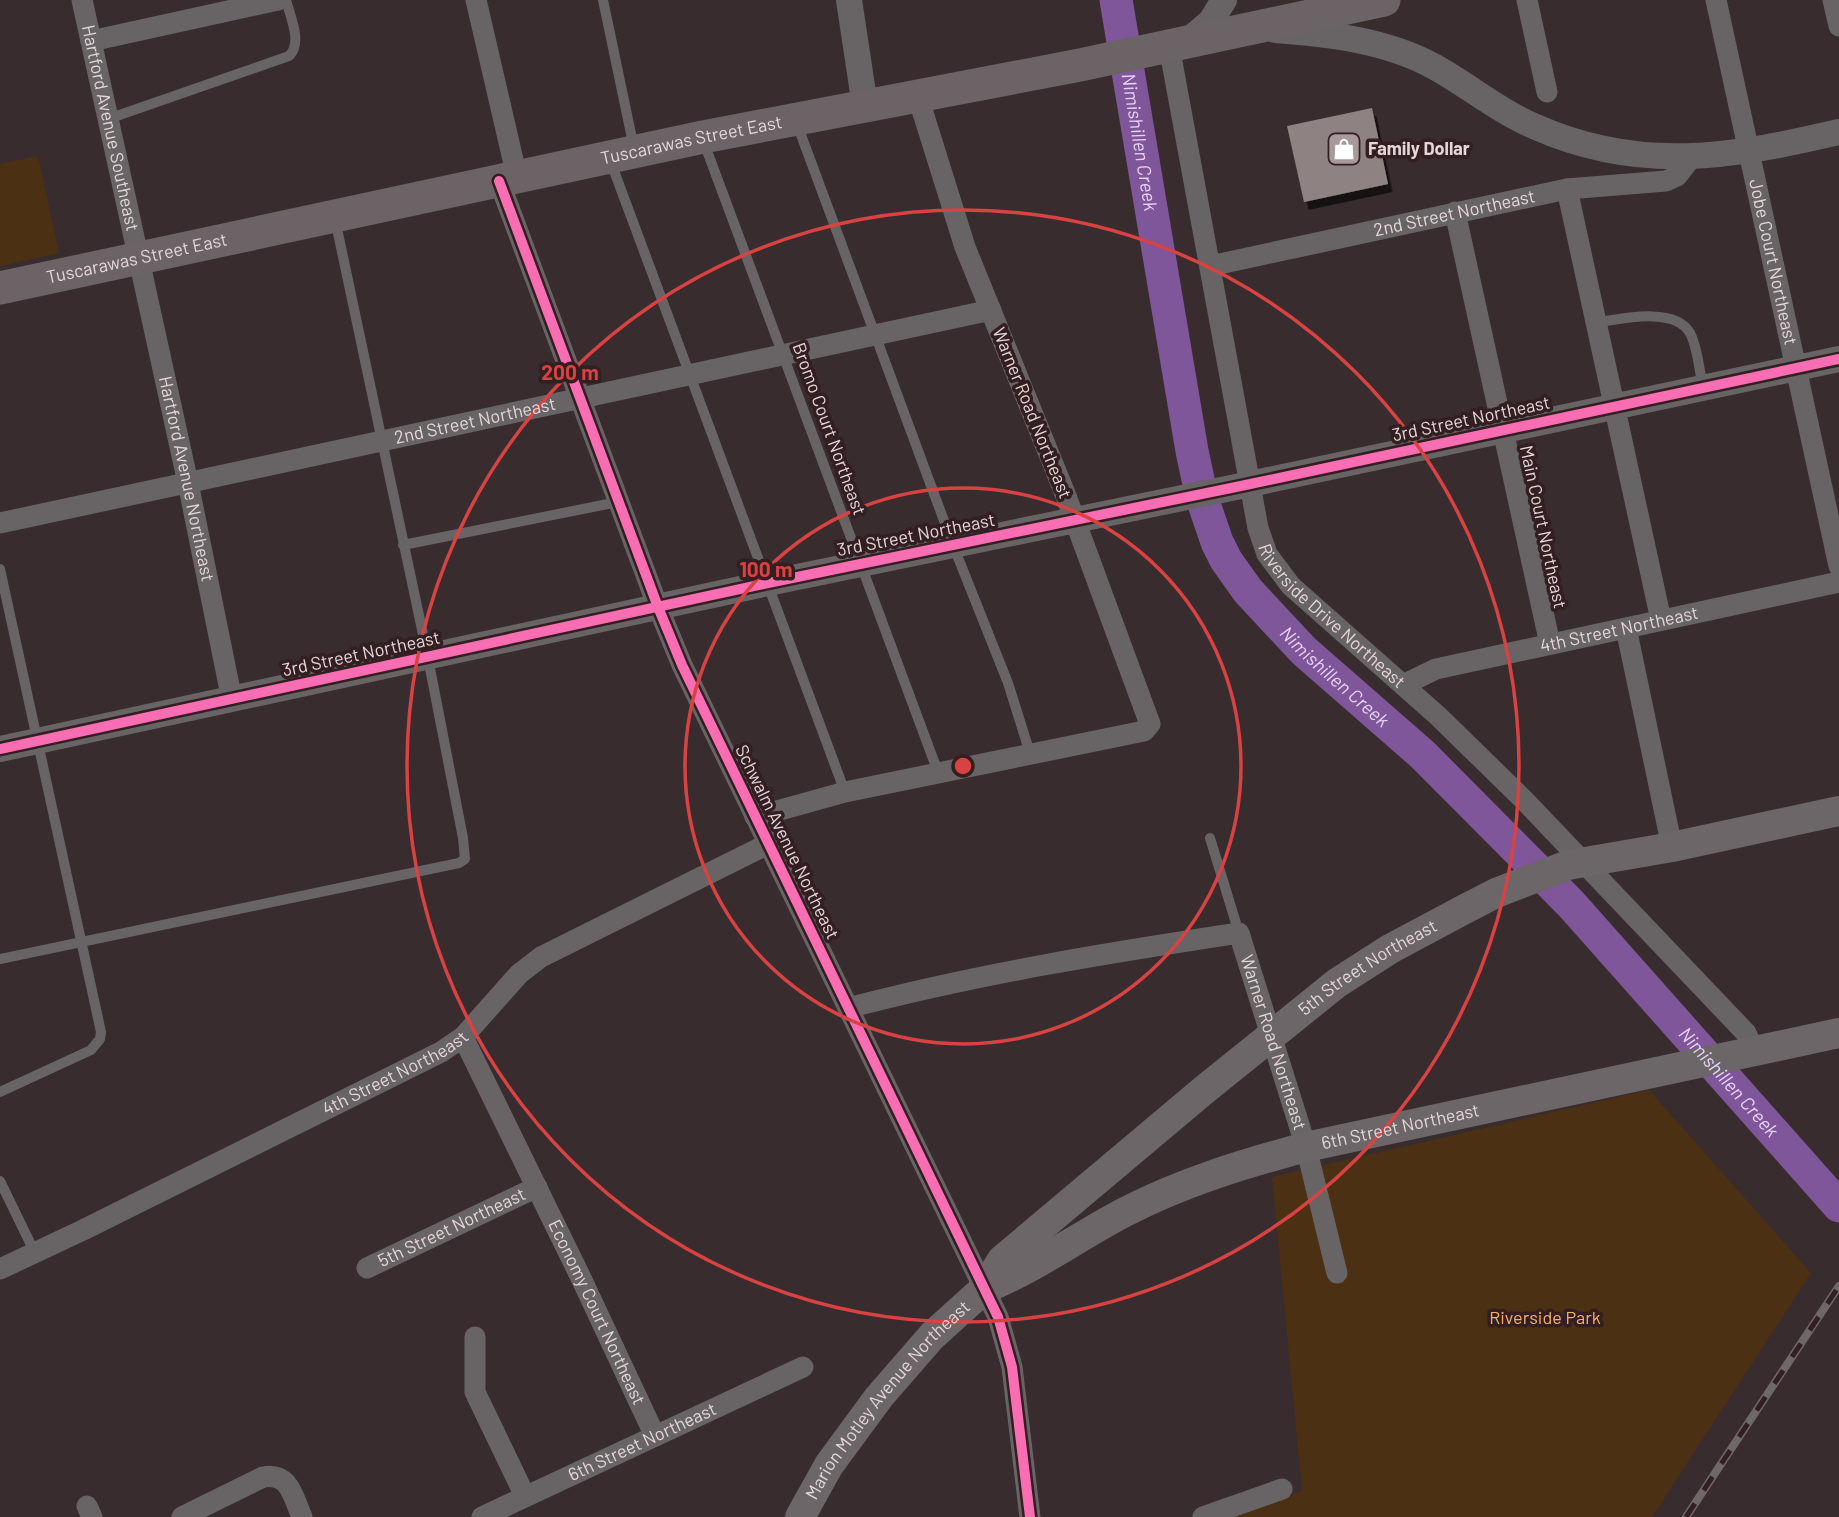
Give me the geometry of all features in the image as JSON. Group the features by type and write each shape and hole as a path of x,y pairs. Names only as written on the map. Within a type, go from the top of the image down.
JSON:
{"main road":[{"name":"Tuscarawas Street East","path":"0,288 795,118 1080,65 1384,0"},
{"name":"5th Street Northeast","path":"984,1289 1002,1260 1203,1090 1337,983 1366,964 1496,893 1576,863 1672,847 1839,811"},
{"name":"6th Street Northeast","path":"984,1289 1015,1277 1089,1231 1164,1193 1243,1164 1306,1147 1839,1033"},
{"name":"Marion Motley Avenue Northeast","path":"800,1517 841,1447 879,1397 932,1336 984,1289"}],"street":[{"name":"Hartford Avenue Southeast","path":"82,0 138,258"},
{"path":"91,41 278,0"},
{"name":"Schwalm Avenue Northeast","path":"476,0 508,179 580,400 682,665 1002,1329 1012,1367 1030,1517"},
{"path":"849,0 865,106"},
{"path":"1170,45 1211,21 1224,0"},
{"path":"1527,0 1547,92"},
{"name":"Jobe Court Northeast","path":"1716,0 1839,566"},
{"path":"1833,0 1839,26"},
{"path":"1241,30 1311,33 1352,38 1382,46 1432,65 1508,113 1556,135 1627,153 1691,158 1749,151 1839,132"},
{"name":"Riverside Drive Northeast","path":"1170,45 1210,266 1243,486 1262,541 1282,576 1403,685 1525,801 1576,863 1746,1032 1749,1053"},
{"name":"Warner Road Northeast","path":"918,97 965,247 1075,521 1150,724 1144,731 1030,753"},
{"name":"2nd Street Northeast","path":"1210,266 1567,189 1666,181 1682,171 1691,158"},
{"path":"1567,189 1661,620"},
{"name":"Main Court Northeast","path":"1455,212 1550,644"},
{"name":"Hartford Avenue Northeast","path":"138,258 188,483 232,700"},
{"name":"2nd Street Northeast","path":"0,523 991,310"},
{"name":"3rd Street Northeast","path":"0,749 768,583 1243,486 1839,359"},
{"name":"4th Street Northeast","path":"1403,685 1436,669 1839,582"},
{"path":"1626,628 1672,847"},
{"path":"755,817 845,792 1030,753"},
{"name":"4th Street Northeast","path":"0,1269 442,1052 463,1037 519,974 541,957 768,844"},
{"path":"848,1008 922,988 1037,965 1238,933"},
{"name":"Warner Road Northeast","path":"1238,933 1306,1147 1338,1273"},
{"name":"Economy Court Northeast","path":"463,1037 655,1436"},
{"name":"5th Street Northeast","path":"367,1268 537,1187"},
{"path":"475,1337 475,1392 525,1496"},
{"name":"6th Street Northeast","path":"482,1517 803,1367"},
{"path":"182,1517 263,1477 273,1475 287,1483 302,1517"},
{"path":"1203,1517 1282,1489"}],"lane":[{"path":"108,119 282,60 294,51 295,39 286,0"},
{"path":"603,0 622,155 690,376 845,792"},
{"path":"795,118 953,545 1008,683 1030,753"},
{"name":"Bromo Court Northeast","path":"702,138 938,772"},
{"path":"0,958 458,863 465,859 428,657 334,216"},
{"path":"1595,323 1632,317 1665,317 1682,323 1693,339 1703,387"},
{"path":"403,545 618,502"},
{"path":"0,569 99,1014 100,1040 91,1050 0,1092"},
{"path":"1210,838 1238,933"},
{"path":"0,1181 35,1253"}],"green space":[{"path":"38,156 59,253 0,266 0,164"},
{"name":"Riverside Park","path":"1649,1090 1811,1273 1652,1517 1235,1517 1302,1491 1272,1177"}],"building":[{"path":"1372,108 1388,184 1304,202 1287,126"}],"waterway":[{"name":"Nimishillen Creek","path":"1116,0 1192,451 1202,498 1226,560 1248,591 1304,651 1423,755 1571,904 1839,1206"}],"railway":[{"path":"1686,1517 1839,1286"}],"cycle path":[{"path":"499,181 682,665 998,1317 1012,1367 1030,1517"},
{"path":"0,749 768,583 1839,359"}],"place":[{"name":"Family Dollar","path":"1344,149"}]}
